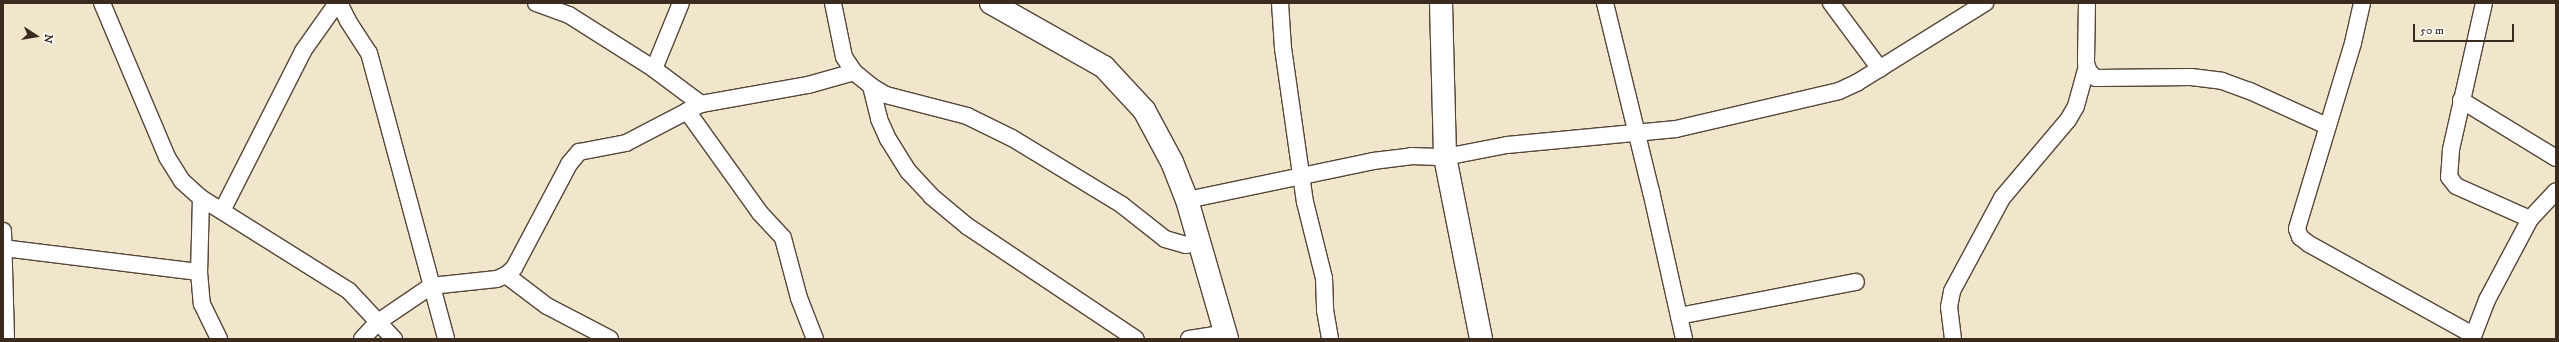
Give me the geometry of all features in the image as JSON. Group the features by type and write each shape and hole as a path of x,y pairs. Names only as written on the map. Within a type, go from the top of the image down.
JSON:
{"street":[{"path":"102,3 167,157 182,181 201,198 343,287 394,339"},
{"path":"222,211 303,51 338,3 369,53 446,339"},
{"path":"536,3 569,15 654,69 694,108 760,213 783,238 799,298 815,339"},
{"path":"654,69 681,3"},
{"path":"832,3 838,38 844,56 854,72 871,86 886,95 967,116 1012,138 1122,205 1165,239 1186,245 1199,242"},
{"path":"1280,3 1283,48 1302,177 1324,278 1325,310 1330,339"},
{"path":"1441,3 1445,157 1481,339"},
{"path":"1605,3 1684,339"},
{"path":"1831,3 1880,69"},
{"path":"1187,200 1373,161 1411,156 1445,157 1507,145 1636,134 1676,129 1839,91 1880,69 1985,3"},
{"path":"1953,339 1949,307 1952,291 2002,198 2068,120 2078,101 2087,66 2086,3"},
{"path":"2362,3 2299,218 2297,229 2300,237 2309,244 2472,337 2487,300 2530,219 2556,191"},
{"path":"2484,3 2450,150 2449,177 2456,186 2530,219"},
{"path":"1001,6 1104,67 1144,110 1172,162 1187,200 1226,336 1189,339"},
{"path":"2087,66 2096,78 2104,79 2190,77 2222,81 2250,90 2327,126"},
{"path":"362,339 378,322 431,286 497,279 506,275 514,268 573,157 579,152 626,143 694,108 808,85 854,72"},
{"path":"871,86 880,119 888,139 909,172 931,196 967,226 1136,339"},
{"path":"2461,100 2556,158"},
{"path":"201,198 199,272 202,304 219,339"},
{"path":"3,232 6,339"},
{"path":"4,248 199,272"},
{"path":"506,275 547,306 610,339"},
{"path":"1679,316 1856,282"}]}
